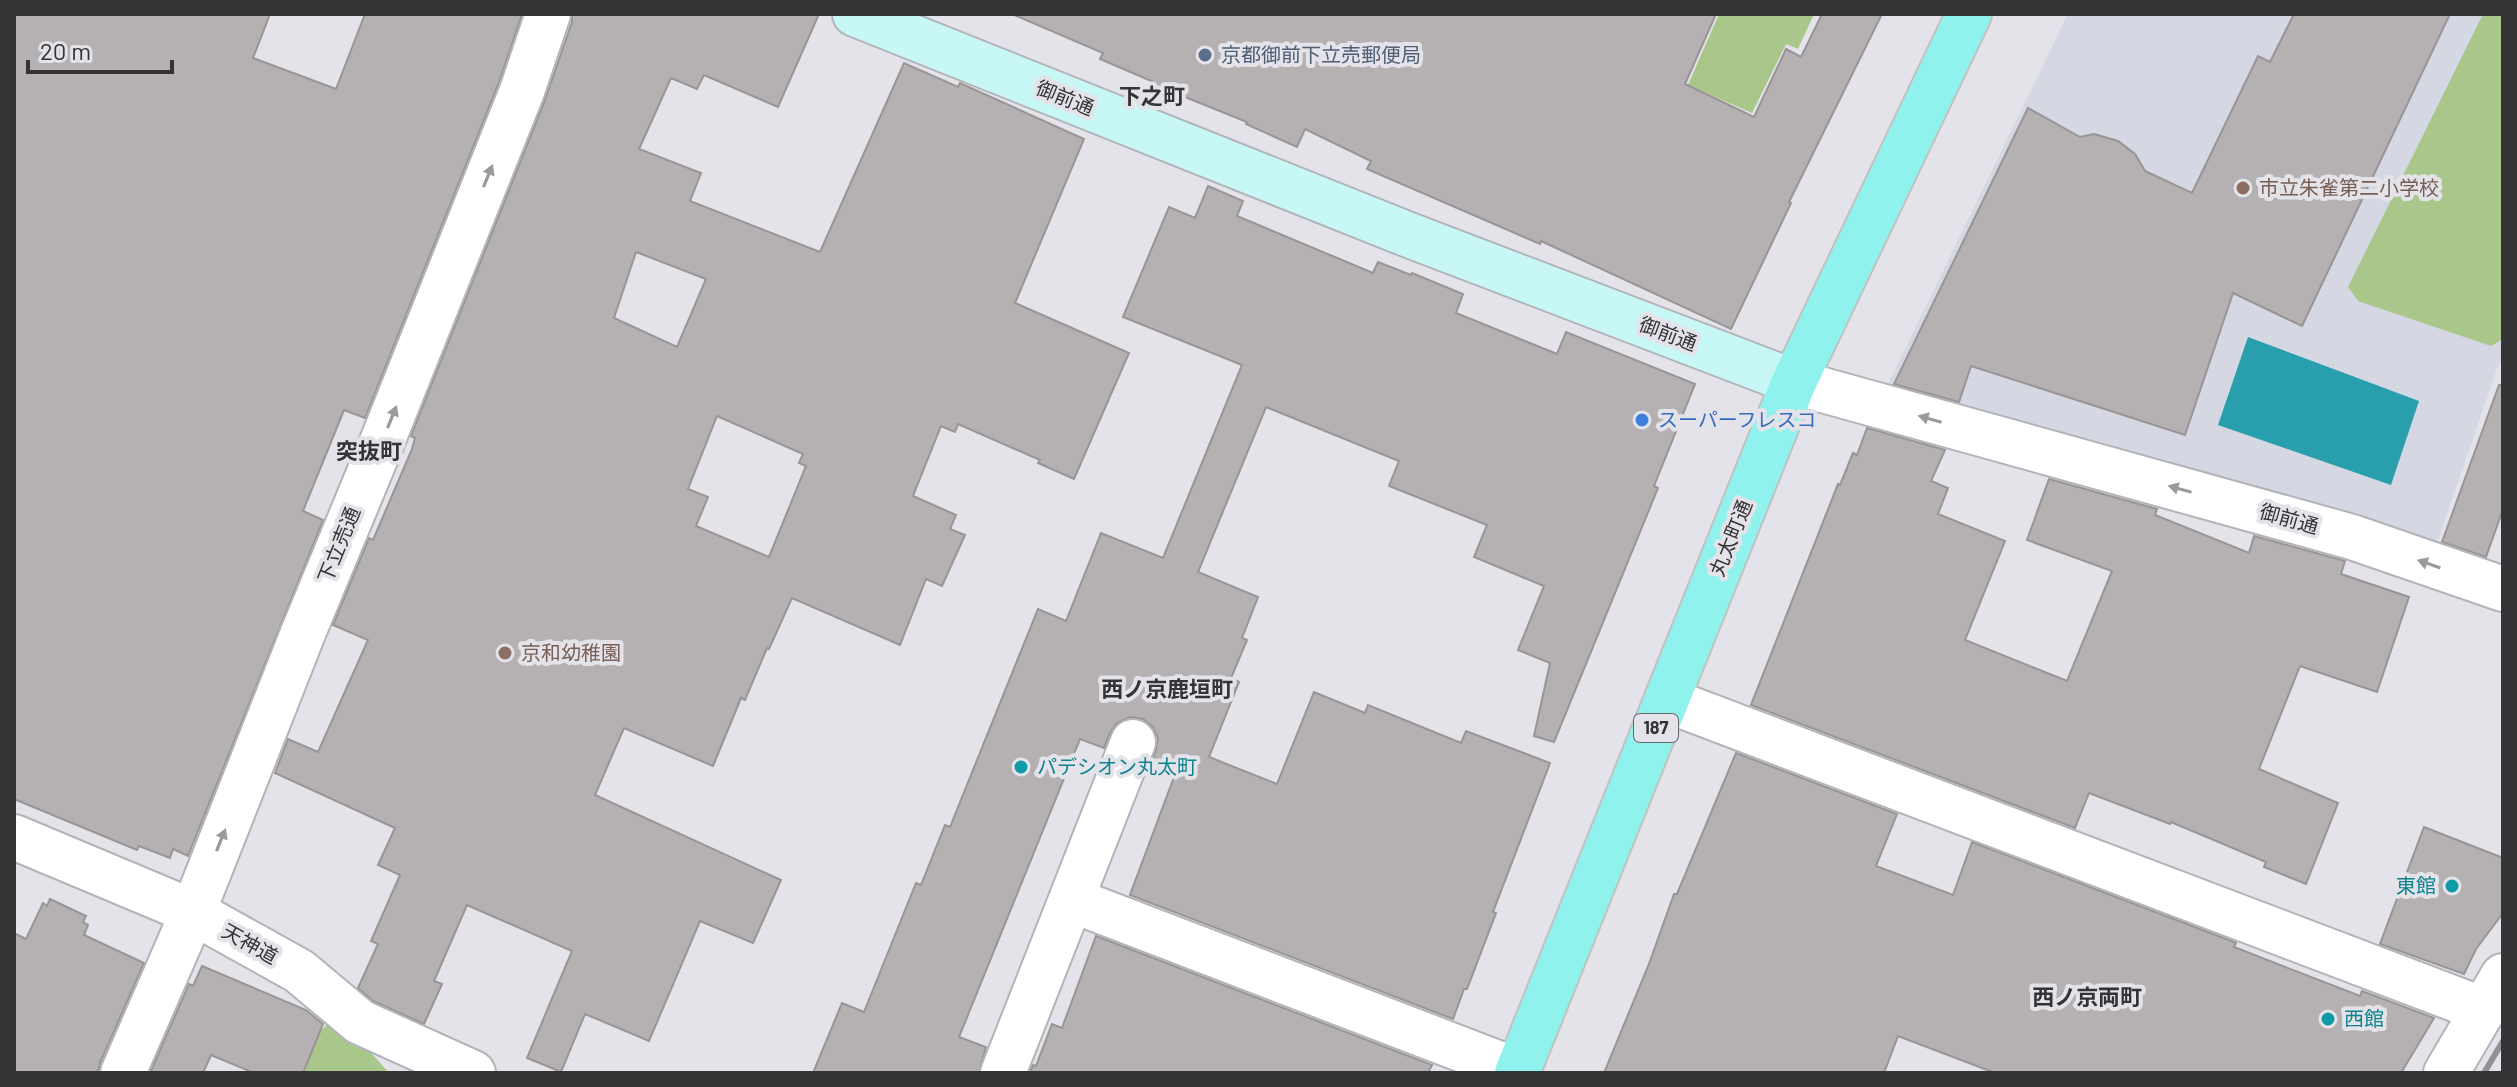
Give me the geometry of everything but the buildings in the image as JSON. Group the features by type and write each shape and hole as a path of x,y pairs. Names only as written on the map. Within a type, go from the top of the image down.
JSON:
{"main road":[{"name":"丸太町通","path":"1518,1072 1794,382 1969,14"}],"street":[{"name":"下立売通","path":"123,1073 193,912 522,91 548,14"},
{"name":"御前通","path":"855,14 1395,229 1794,382 2352,537 2503,589"},
{"path":"1667,700 2493,993 2446,1073"},
{"path":"1003,1073 1133,742"},
{"name":"天神道","path":"14,837 193,912 299,971 360,1022 473,1073"},
{"path":"1072,900 1518,1072"}],"shaded area":[{"name":"市立朱雀第二小学校","path":"2068,14 2503,14 2503,364 2499,363 2434,552 2026,432 1888,384"}],"green space":[{"path":"1719,14 1814,14 1798,49 1786,44 1752,113 1688,85"},
{"path":"2483,14 2503,14 2503,339 2491,346 2358,301 2348,287"},
{"path":"338,1016 389,1073 269,1073"}],"water":[{"path":"2248,337 2419,401 2391,485 2218,425"}],"railway":[{"path":"2484,1073 2503,1041"}],"place":[{"name":"京都御前下立売郵便局","path":"1205,55"},
{"name":"市立朱雀第二小学校","path":"2243,188"},
{"name":"スーパーフレスコ","path":"1642,420"},
{"name":"京和幼稚園","path":"505,653"},
{"name":"パデシオン丸太町","path":"1021,767"},
{"name":"東館","path":"2452,886"},
{"name":"西館","path":"2328,1019"}],"district":[{"name":"下之町","path":"1152,96"},
{"name":"突抜町","path":"369,451"},
{"name":"西ノ京鹿垣町","path":"1167,689"},
{"name":"西ノ京両町","path":"2087,997"}]}
